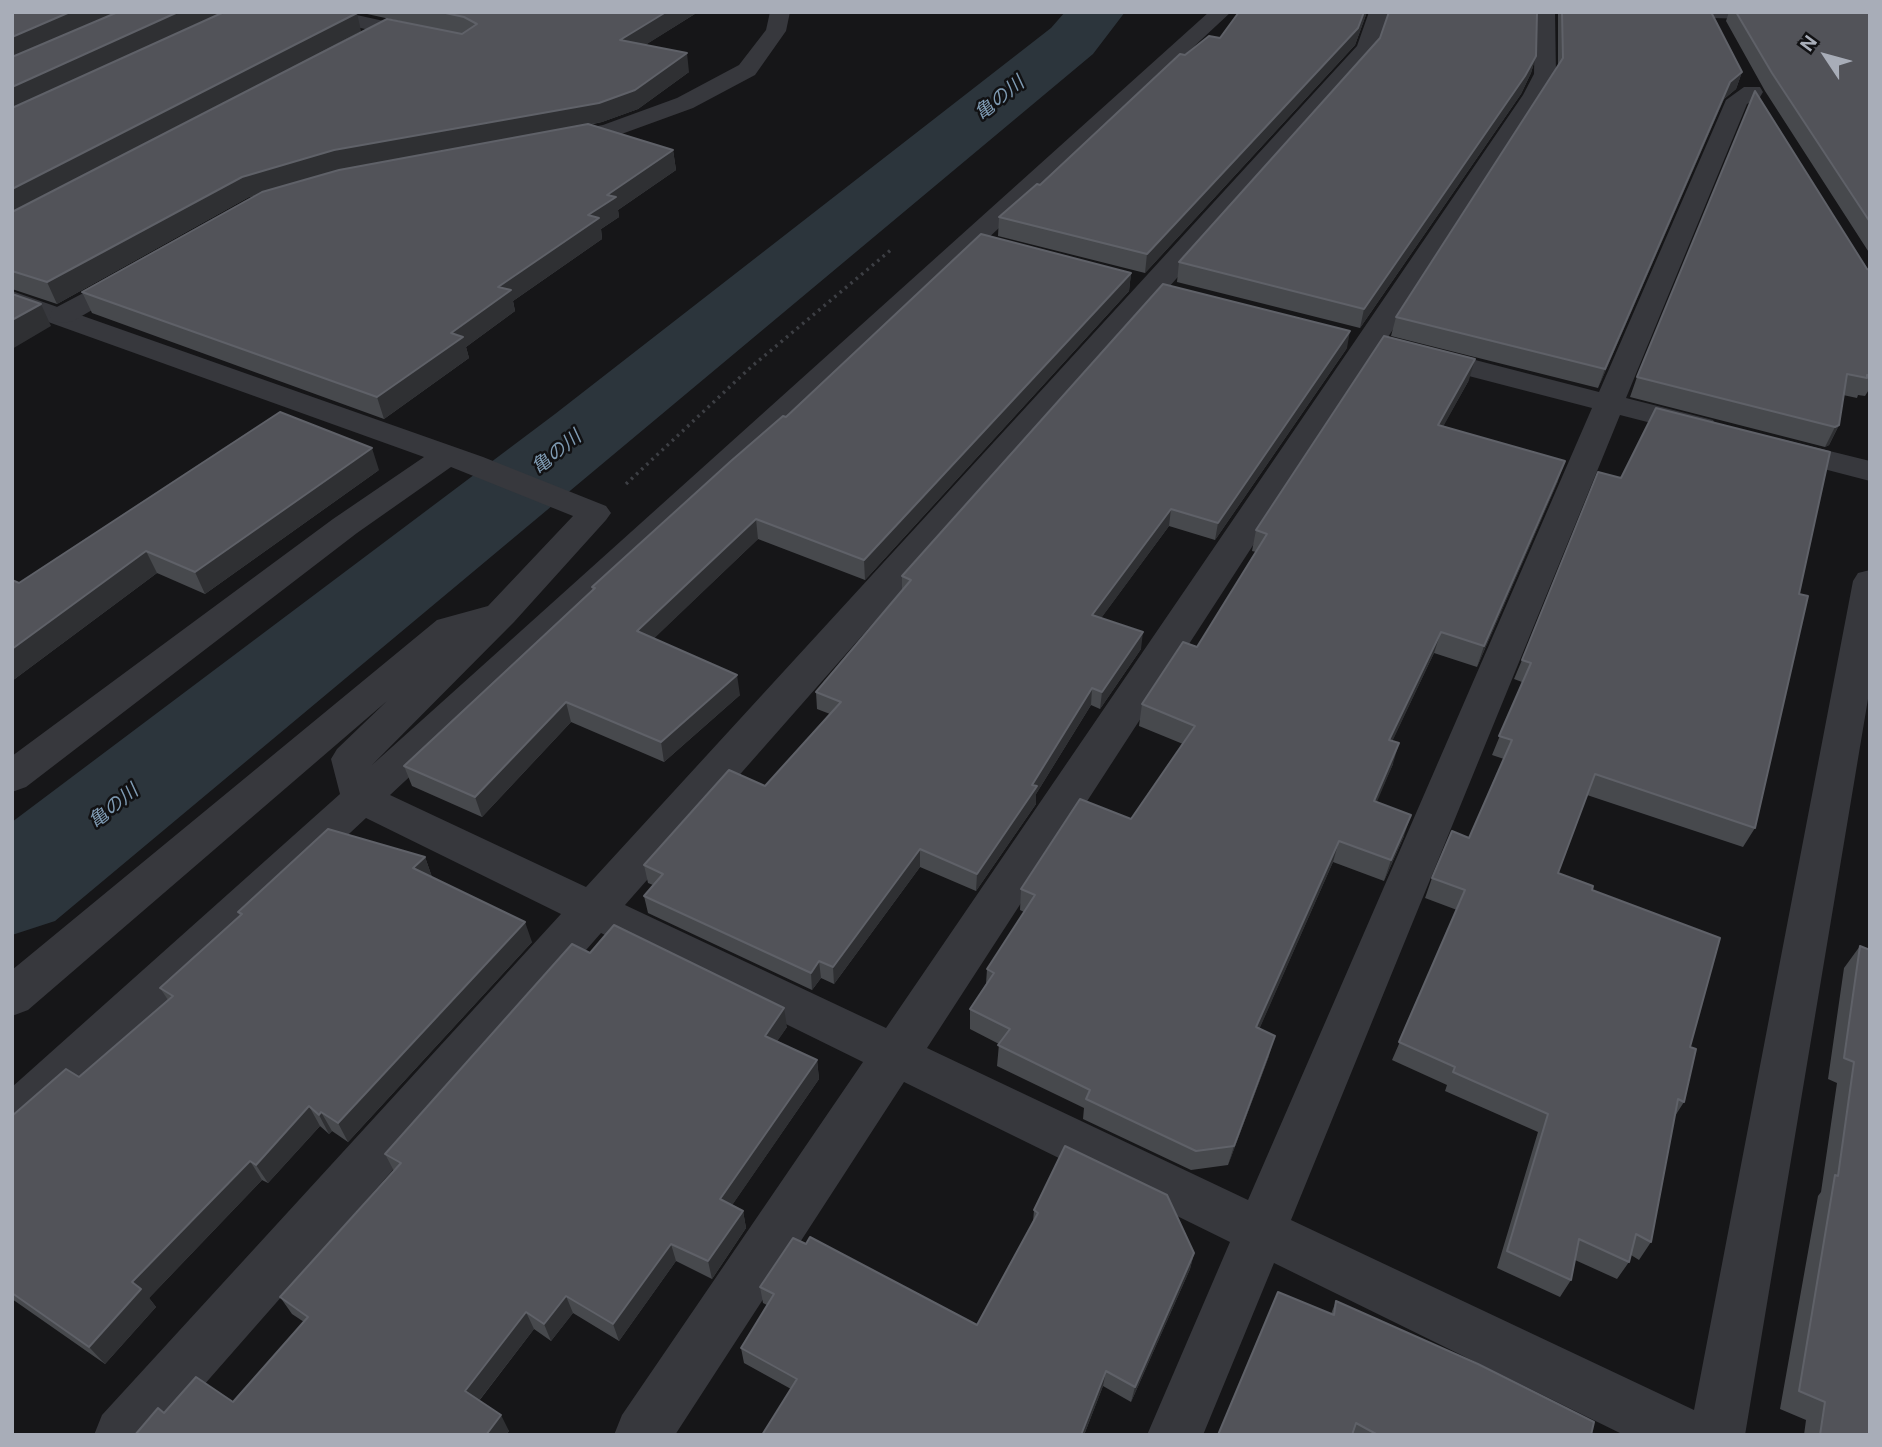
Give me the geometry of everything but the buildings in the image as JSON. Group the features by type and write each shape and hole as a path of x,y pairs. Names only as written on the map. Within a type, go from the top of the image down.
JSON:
{"street":[{"path":"313,12 454,41"},
{"path":"529,145 608,131 685,103 747,69 776,31 780,12"},
{"path":"12,1118 175,972 361,798 986,243 1221,12"},
{"path":"122,1435 591,908 1155,287 1367,48 1379,12"},
{"path":"642,1435 895,1055 1357,339 1534,95 1545,74 1545,12"},
{"path":"1707,12 1717,24 1870,17"},
{"path":"352,48 388,28"},
{"path":"1175,1435 1737,100 1752,92"},
{"path":"63,315 155,263"},
{"path":"12,299 63,315 460,460 594,513 501,614 352,759 361,798"},
{"path":"1357,339 1870,471"},
{"path":"12,777 345,526 460,460"},
{"path":"1717,1435 1870,582"},
{"path":"12,997 450,628 501,614"},
{"path":"361,798 1685,1435"}],"waterway":[{"name":"亀の川","path":"12,888 586,433 998,101 1072,41 1096,12"}]}
